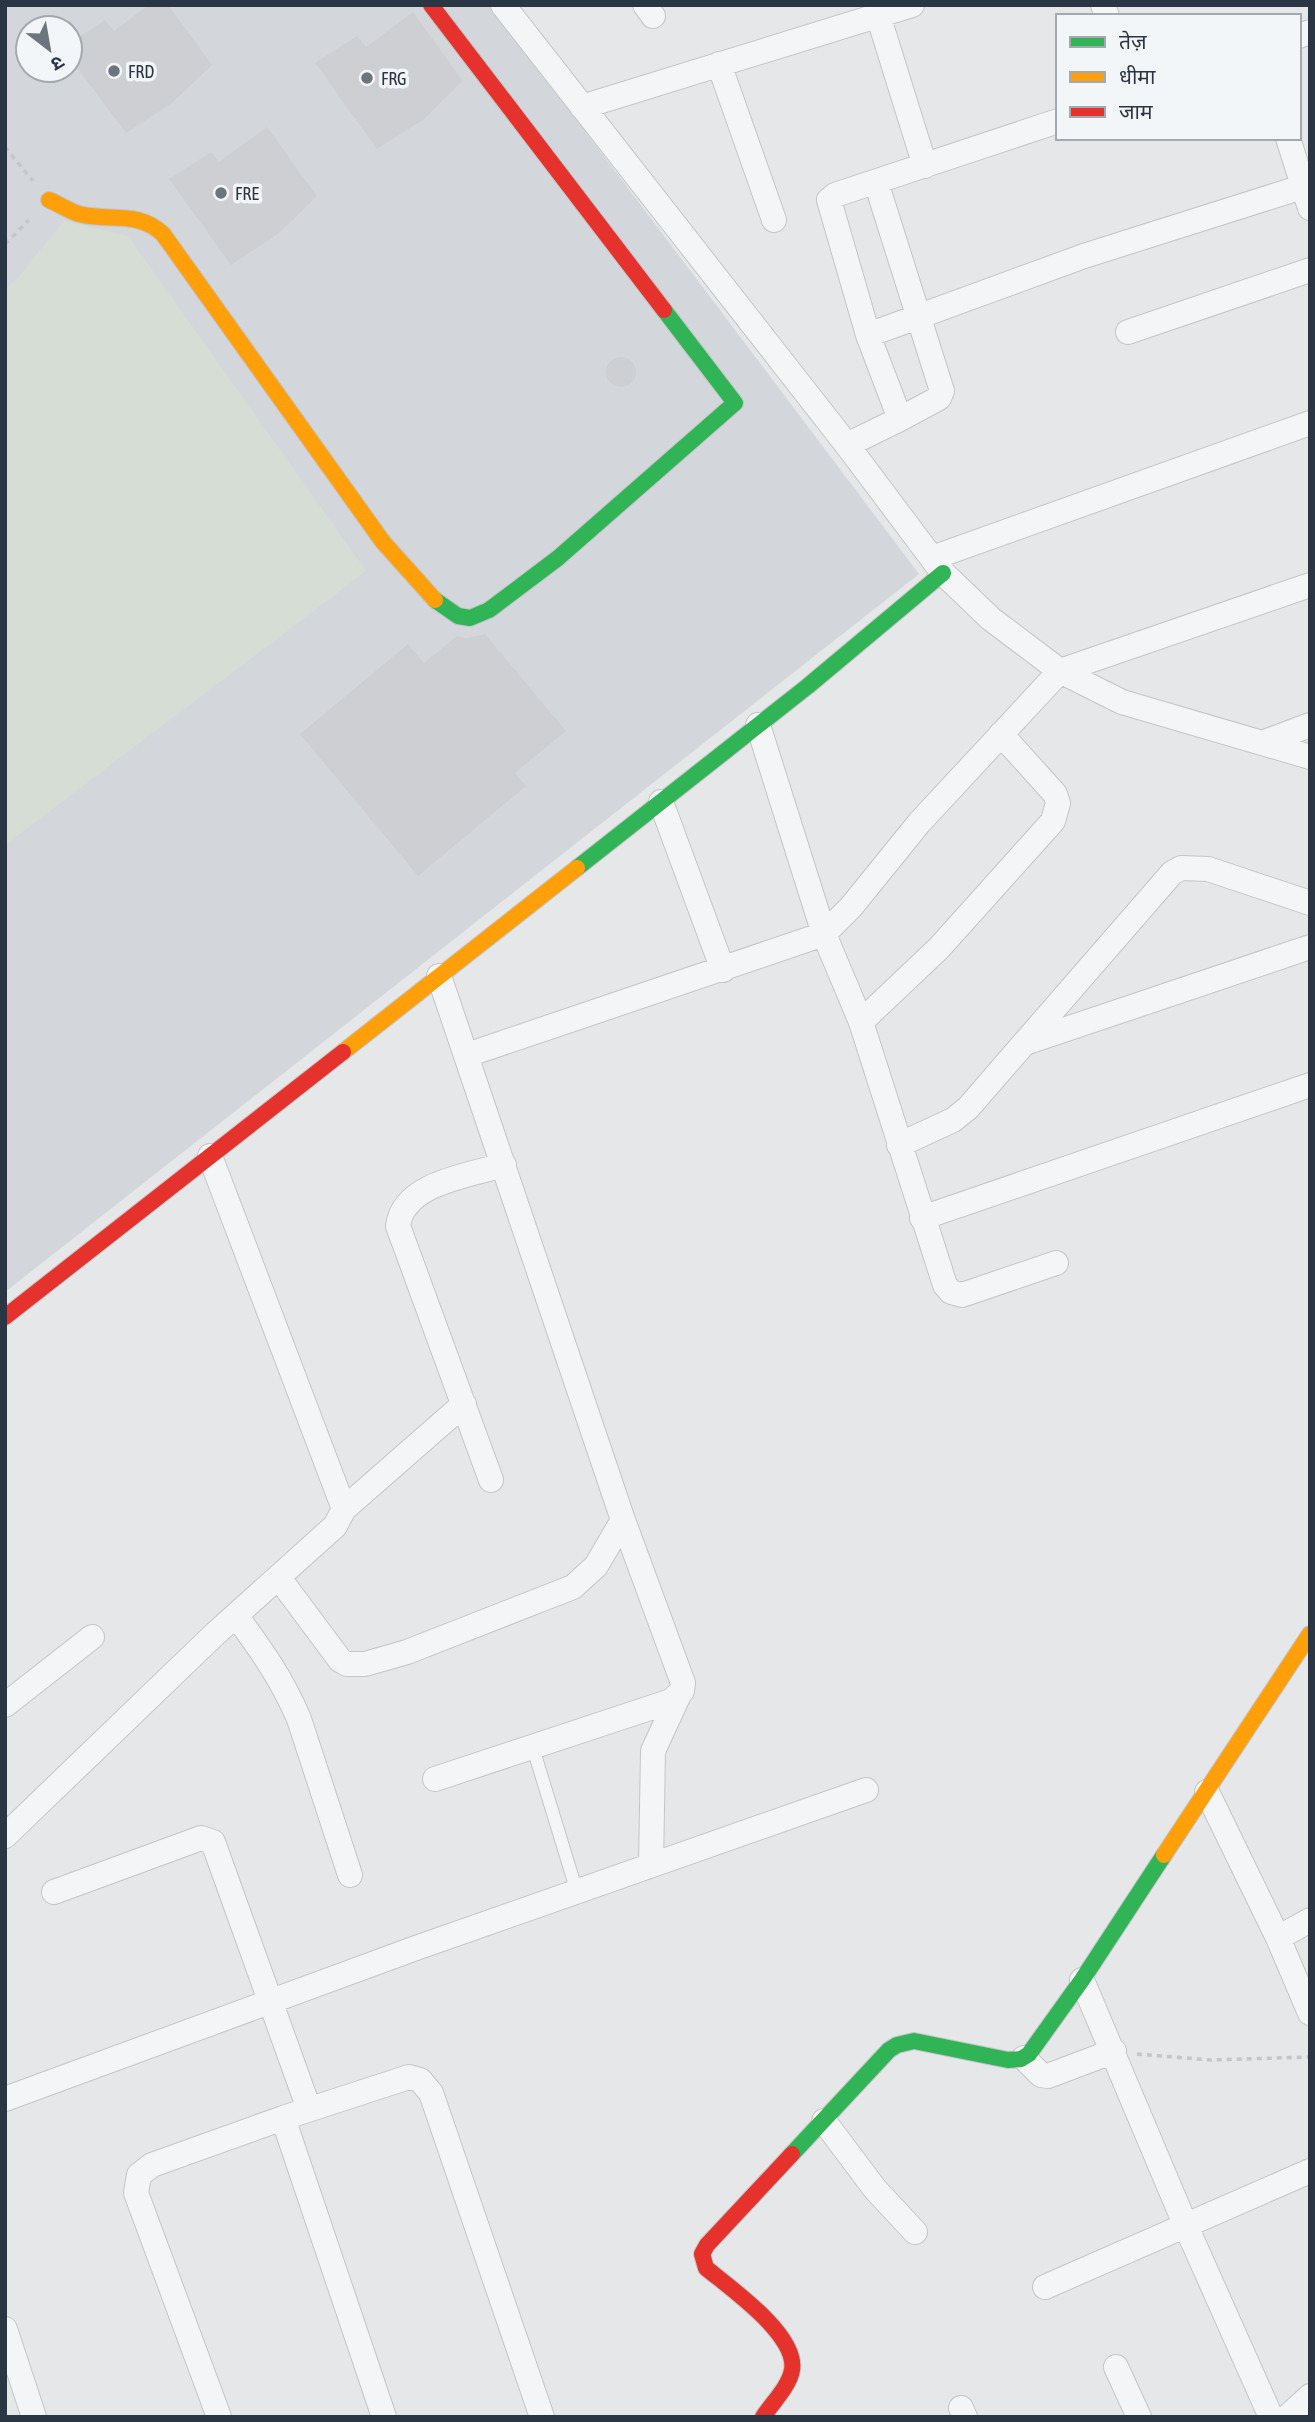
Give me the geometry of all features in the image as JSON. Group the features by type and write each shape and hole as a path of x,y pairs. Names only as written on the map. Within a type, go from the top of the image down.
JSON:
{"street":[{"path":"49,200 79,215 142,220 153,225 177,253 383,542 416,580 448,612 470,618 491,610 534,578 735,403 431,5"},
{"path":"503,5 847,445 937,566 991,619 1060,671 1122,702 1310,757"},
{"path":"582,107 912,5"},
{"path":"878,15 925,166"},
{"path":"719,64 774,220"},
{"path":"900,419 868,335 829,200 835,195 1056,122"},
{"path":"868,335 1084,256 1306,197 1288,140"},
{"path":"847,445 942,395 876,182"},
{"path":"1128,332 1310,270"},
{"path":"5,1317 758,725 937,566 1310,422"},
{"path":"467,1055 824,934 851,906 919,823 1060,671 1310,585"},
{"path":"758,725 824,934 860,1022 945,1285 957,1294 971,1292 1056,1263"},
{"path":"1262,743 1310,725"},
{"path":"860,1022 939,948 1053,821 1058,803 1055,794 1001,734"},
{"path":"661,802 723,970"},
{"path":"899,1145 960,1115 1026,1043 1172,873 1181,868 1208,869 1310,903"},
{"path":"1026,1043 1310,947"},
{"path":"439,976 623,1520 681,1673 682,1691 653,1751 651,1865"},
{"path":"922,1218 1310,1084"},
{"path":"211,1156 344,1508"},
{"path":"491,1480 398,1226 399,1214 418,1194 437,1184 504,1166"},
{"path":"5,1836 215,1634 335,1526 344,1508 464,1404"},
{"path":"279,1578 340,1660 354,1665 365,1664 407,1652 573,1587 596,1566 623,1520"},
{"path":"237,1617 277,1672 289,1694 350,1875"},
{"path":"762,2417 793,2369 793,2358 780,2334 706,2268 702,2254 707,2245 897,2045 914,2041 1008,2060 1024,2058 1032,2051 1082,1980 1310,1633"},
{"path":"5,1705 92,1637"},
{"path":"435,1779 678,1697"},
{"path":"5,2099 272,2000 866,1790"},
{"path":"1207,1792 1278,1938 1310,2013"},
{"path":"54,1892 201,1838 209,1839 216,1846 309,2109"},
{"path":"1278,1938 1310,1920"},
{"path":"1082,1980 1185,2224 1271,2417"},
{"path":"1024,2058 1041,2075 1048,2076 1114,2051"},
{"path":"219,2417 136,2193 136,2183 143,2170 309,2109 416,2077 426,2085 435,2106 542,2417"},
{"path":"283,2118 384,2417"},
{"path":"824,2121 875,2189 915,2232"},
{"path":"1045,2287 1310,2171"},
{"path":"5,2329 34,2417"},
{"path":"1116,2367 1139,2417"},
{"path":"1287,2417 1310,2396"}],"lane":[{"path":"533,1748 577,1892"}],"path":[{"path":"5,147 49,200 5,244"},
{"path":"1114,2051 1210,2060 1310,2057"}],"shaded area":[{"path":"5,5 490,5 919,574 5,1292"},
{"path":"64,221 128,236 366,571 5,845 5,289 17,279"}],"building":[{"name":"FRD","path":"149,5 168,5 212,65 172,103 126,133 84,77 84,34 105,20 114,31"},
{"name":"FRG","path":"413,12 463,81 424,119 377,149 315,63 357,36 366,47"},
{"name":"FRE","path":"267,127 317,196 278,234 231,265 169,179 211,152 219,162"},
{"path":"621,357 627,358 635,366 635,378 627,386 621,387 615,386 607,378 606,372 607,366 615,358"},
{"path":"485,634 566,731 515,773 526,786 418,876 300,734 408,644 424,663 457,636 467,638"}],"traffic: fast":[{"path":"435,600 458,616 470,618 489,610 558,558 735,403 664,310"},
{"path":"577,868 808,686 943,573"},
{"path":"792,2154 889,2050 897,2045 914,2041 1008,2060 1021,2059 1029,2054 1082,1980 1164,1855"}],"traffic: slow":[{"path":"49,200 79,214 133,219 163,234 383,542 435,600"},
{"path":"343,1052 577,868"},
{"path":"1164,1855 1310,1634"}],"traffic: jam":[{"path":"431,5 664,310"},
{"path":"5,1317 343,1052"},
{"path":"763,2417 787,2383 792,2370 791,2356 774,2328 760,2313 706,2268 702,2254 707,2245 792,2154"}],"place":[{"name":"FRD","path":"114,71"},
{"name":"FRG","path":"367,78"},
{"name":"FRE","path":"221,193"}]}
